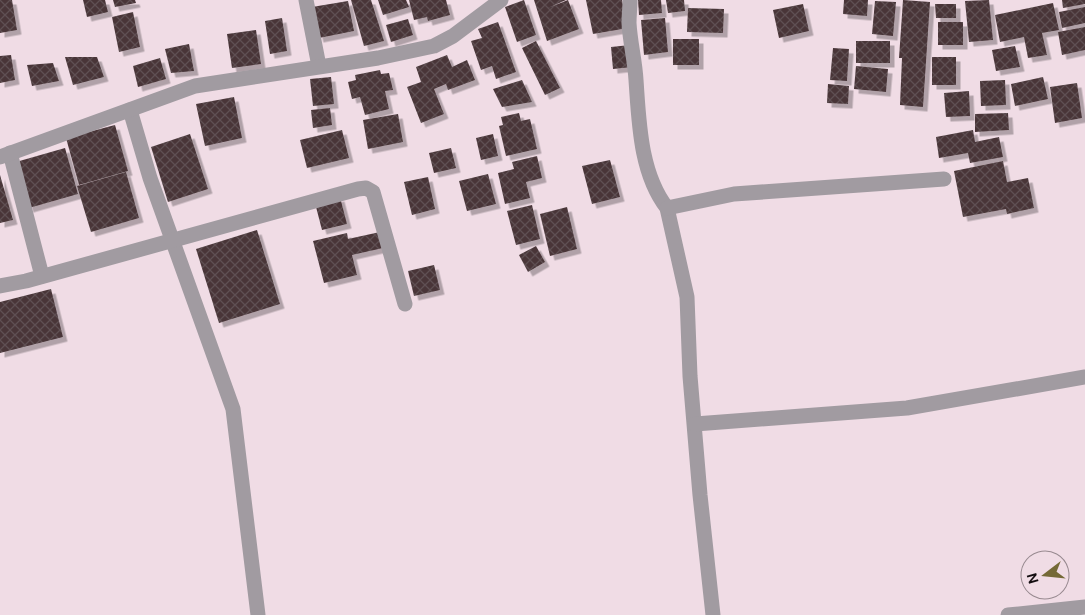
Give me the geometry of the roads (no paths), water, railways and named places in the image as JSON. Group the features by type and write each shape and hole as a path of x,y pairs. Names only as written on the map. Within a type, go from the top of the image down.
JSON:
{"street":[{"path":"306,0 319,66"},
{"path":"42,276 5,155 195,86 378,58 434,46 453,36 501,0"},
{"path":"630,0 629,24 639,127 650,175 660,198 667,208 687,297 690,376 713,615"},
{"path":"130,110 150,178 233,409 258,615"},
{"path":"667,208 734,194 944,179"},
{"path":"0,286 366,188 373,192 405,304"},
{"path":"695,424 907,408 1085,377"},
{"path":"1008,615 1085,607"}]}
